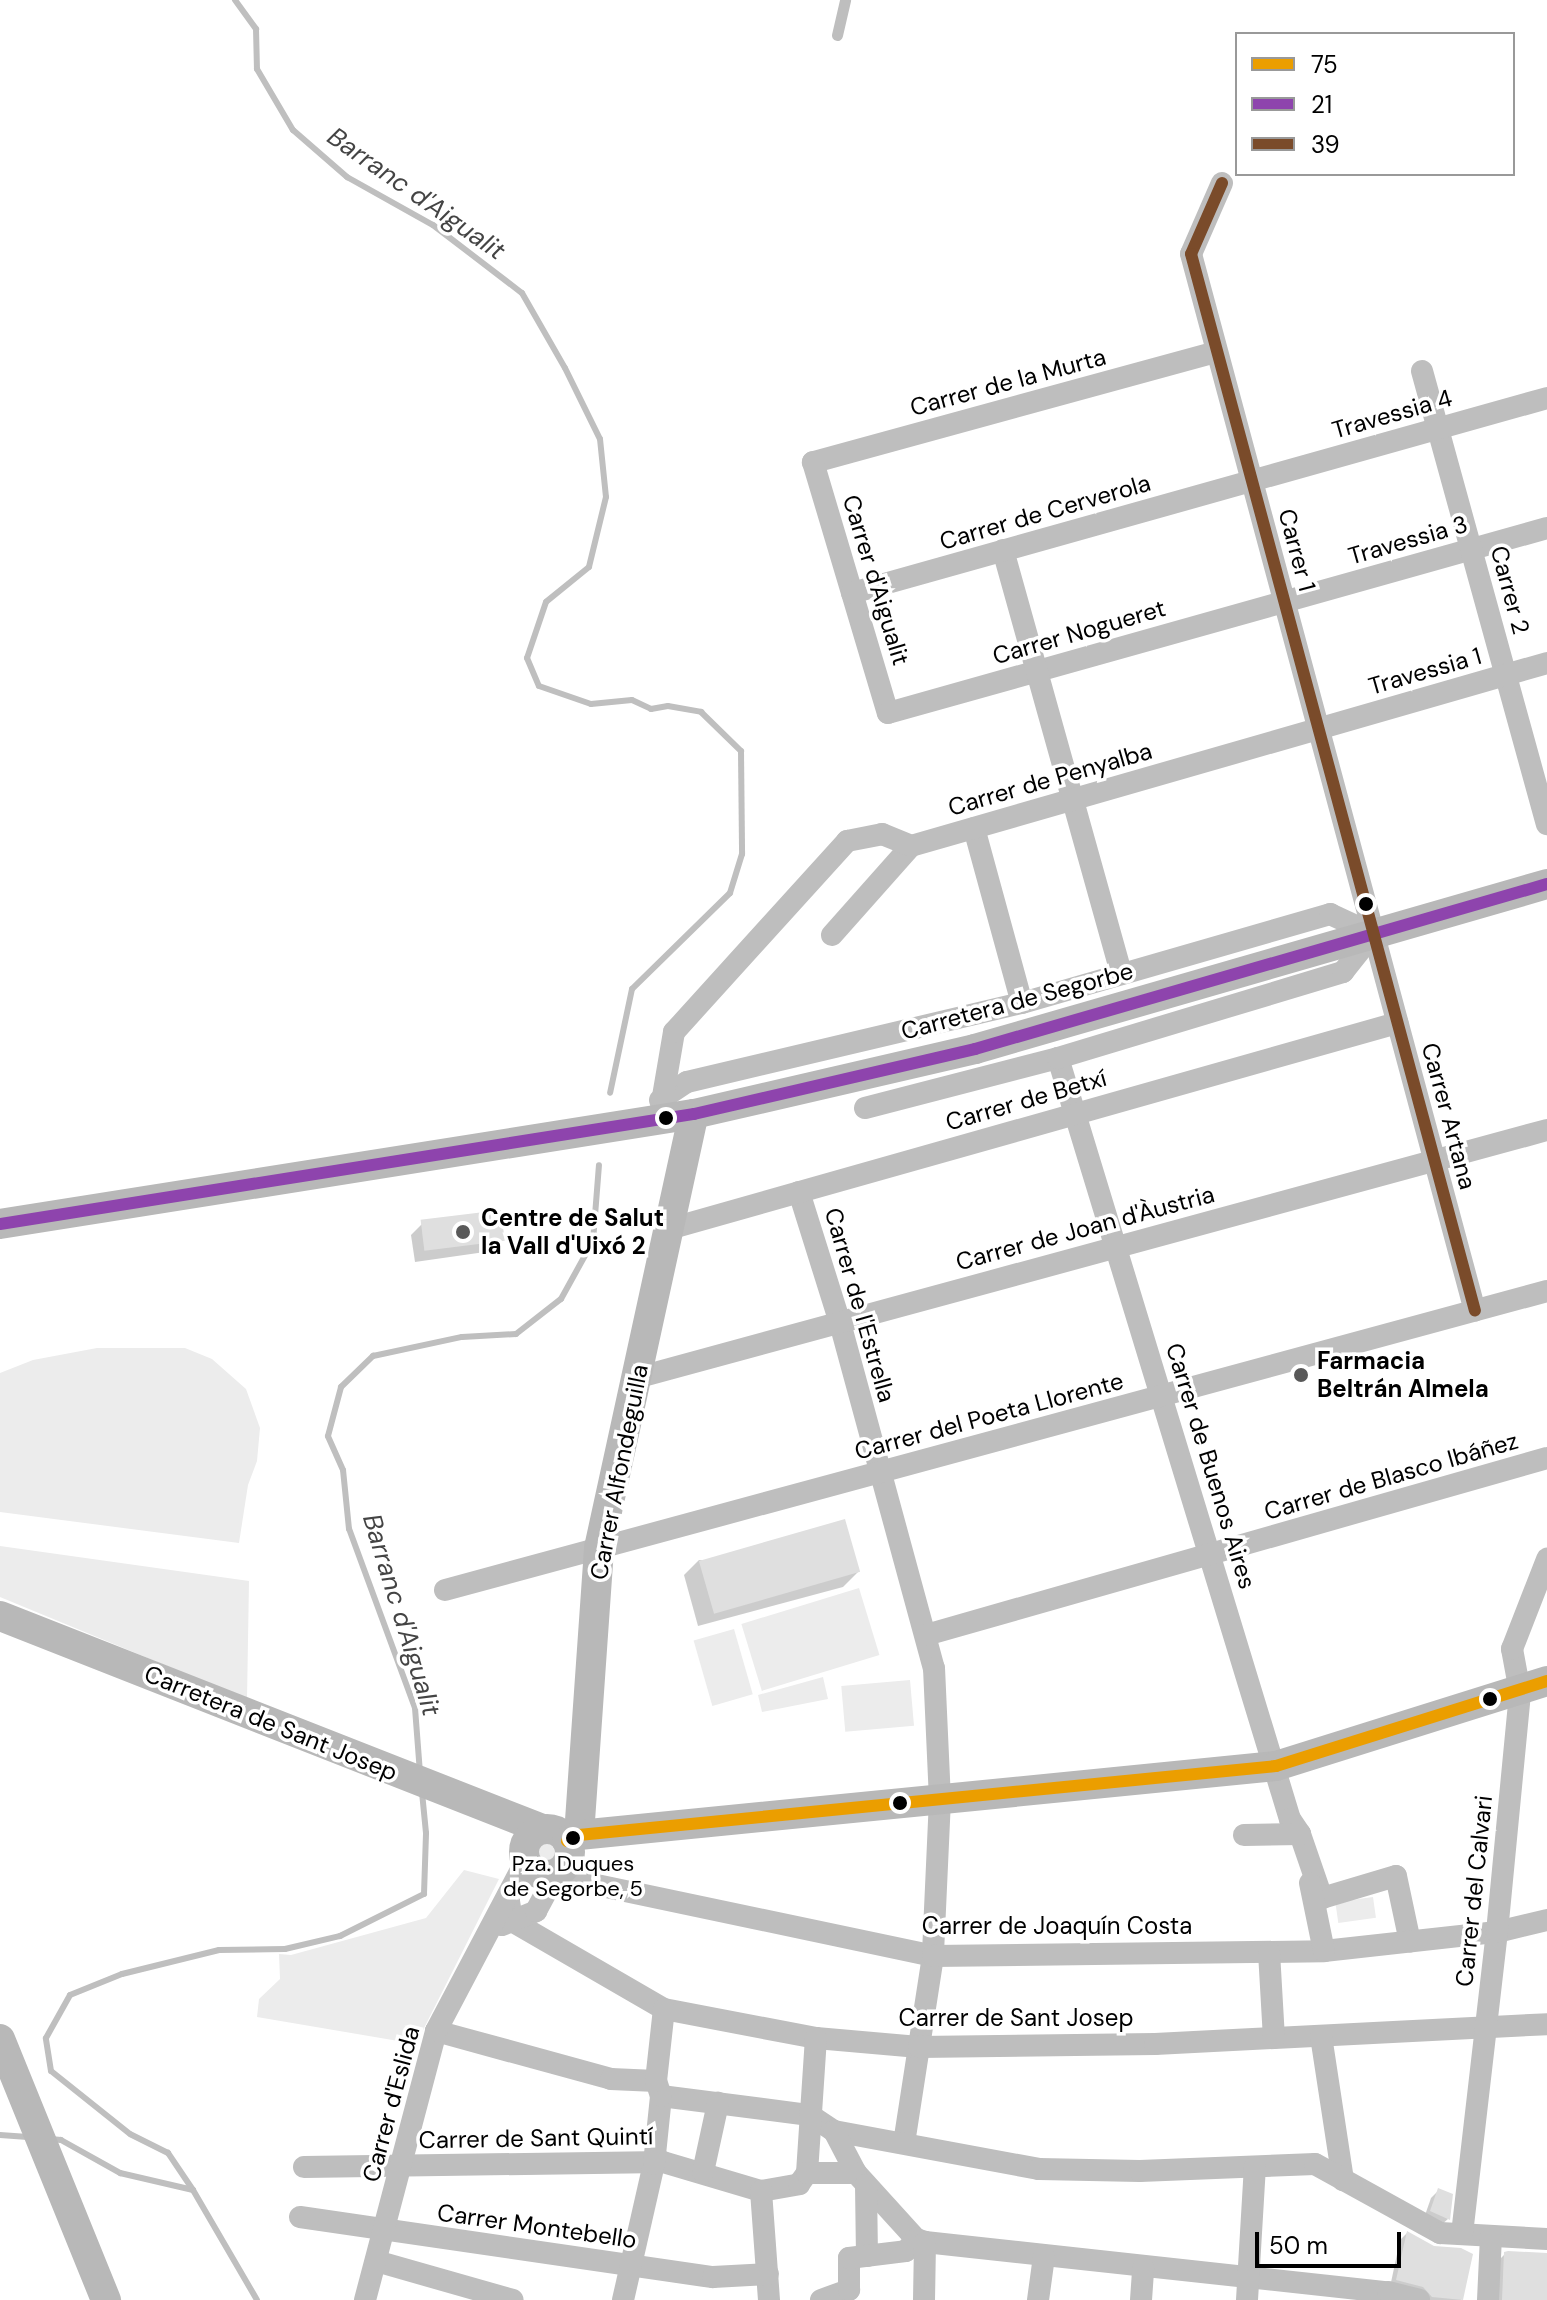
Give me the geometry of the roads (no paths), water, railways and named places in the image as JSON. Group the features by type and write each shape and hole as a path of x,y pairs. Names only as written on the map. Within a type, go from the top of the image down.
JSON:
{"street":[{"name":"Carrer 1","path":"1222,183 1191,254 1373,934"},
{"name":"Carrer de la Murta","path":"813,462 1216,352"},
{"name":"Carrer 2","path":"1422,371 1547,824"},
{"name":"Travessia 4","path":"1251,481 1547,398"},
{"name":"Carrer d'Aigualit","path":"813,462 888,713"},
{"name":"Carrer de Cerverola","path":"852,593 1251,481"},
{"name":"Travessia 3","path":"1284,602 1547,528"},
{"path":"1003,550 1121,974"},
{"name":"Carrer Nogueret","path":"888,713 1284,602"},
{"name":"Travessia 1","path":"1318,728 1547,663"},
{"name":"Carrer de Penyalba","path":"911,846 1318,728"},
{"path":"974,828 1022,1003"},
{"path":"0,1224 661,1110 674,1032 847,841 882,834 911,846 832,935"},
{"name":"Carretera de Segorbe","path":"661,1110 694,1114 975,1049 1547,884"},
{"name":"Carretera de Segorbe","path":"661,1110 687,1082 1022,1003 1330,914 1373,934"},
{"path":"865,1108 1058,1058 1343,972 1373,934"},
{"name":"Carrer Artana","path":"1373,934 1475,1311"},
{"name":"Carrer de Betxí","path":"669,1229 1397,1023"},
{"name":"Carrer de Buenos Aires","path":"1058,1058 1290,1819 1300,1834"},
{"name":"Carrer Alfondeguilla","path":"563,1835 599,1548 694,1114"},
{"name":"Carrer de Joan d'Àustria","path":"636,1378 1547,1130"},
{"name":"Carrer de l'Estrella","path":"799,1192 840,1323 934,1668 940,1799 933,1956 904,2143"},
{"name":"Carrer del Poeta Llorente","path":"445,1590 1547,1291"},
{"name":"Carrer de Blasco Ibáñez","path":"926,1635 1547,1458"},
{"name":"Carrer del Calvari","path":"1462,2234 1497,1932 1533,1686 1512,1649 1547,1559"},
{"name":"Carretera de Sant Josep","path":"0,1616 470,1802 563,1835"},
{"path":"558,1871 535,1871 526,1860 527,1841 1276,1766 1533,1686"},
{"path":"1300,1834 1322,1898 1396,1876 1410,1942 1497,1932 1547,1920"},
{"path":"1244,1835 1300,1834"},
{"path":"1300,1834 1324,1951"},
{"path":"489,1930 536,1911 558,1871 569,1860 563,1835"},
{"name":"Carrer d'Eslida","path":"365,2300 436,2031 526,1860"},
{"name":"Carrer de Joaquín Costa","path":"558,1871 573,1880 933,1956 1324,1951 1410,1942"},
{"path":"508,1895 512,1921"},
{"name":"Carrer de Sant Josep","path":"512,1921 664,2009 816,2038 919,2047 1274,2038 1547,2024"},
{"path":"1269,1952 1274,2038"},
{"path":"623,2300 654,2164 664,2009"},
{"path":"436,2031 611,2079 718,2103 810,2115 834,2131 1039,2169 1140,2171 1315,2164 1440,2233 1547,2239"},
{"path":"1321,2036 1343,2180"},
{"path":"816,2038 807,2173 861,2179"},
{"path":"0,2041 106,2300"},
{"path":"703,2172 718,2103"},
{"path":"834,2131 861,2179 920,2240 1143,2268 1388,2292 1419,2300"},
{"name":"Carrer de Sant Quintí","path":"304,2167 663,2162 761,2191 799,2184 807,2173"},
{"path":"1247,2300 1255,2167"},
{"path":"821,2300 849,2290 858,2257 861,2179"},
{"path":"761,2191 769,2300"},
{"name":"Carrer Montebello","path":"300,2217 713,2277 768,2274"},
{"path":"1488,2300 1491,2236"},
{"path":"858,2257 906,2251 920,2240"},
{"path":"920,2240 924,2300"},
{"path":"1038,2300 1044,2256"},
{"path":"376,2261 513,2300"},
{"path":"1141,2300 1143,2268"}],"lane":[{"path":"837,35 845,0"}],"waterway":[{"name":"Barranc d'Aigualit","path":"235,0 256,29 257,69 293,130 347,177 433,225 522,293 565,368 600,439 606,497 589,567 546,602 527,658 539,686 591,704 632,700 651,709 668,706 701,712 741,751 742,854 730,893 632,989 610,1093"},
{"name":"Barranc d'Aigualit","path":"420,1773 415,1708 349,1529 343,1470 328,1436 341,1387 373,1356 462,1337 516,1334 561,1299 593,1241 599,1165"},
{"name":"Barranc d'Aigualit","path":"193,2190 168,2153 130,2134 51,2071 46,2038 70,1995 122,1974 219,1950 285,1949 340,1936 424,1894 426,1833 422,1792"},
{"path":"0,2135 28,2137"},
{"path":"51,2139 61,2140 120,2173 193,2190 257,2300"}],"place":[{"name":"Centre de Salut la Vall d'Uixó 2","path":"463,1232"},
{"name":"Farmacia Beltrán Almela","path":"1301,1375"},
{"name":"Pza. Duques de Segorbe, 5","path":"573,1838"}]}
